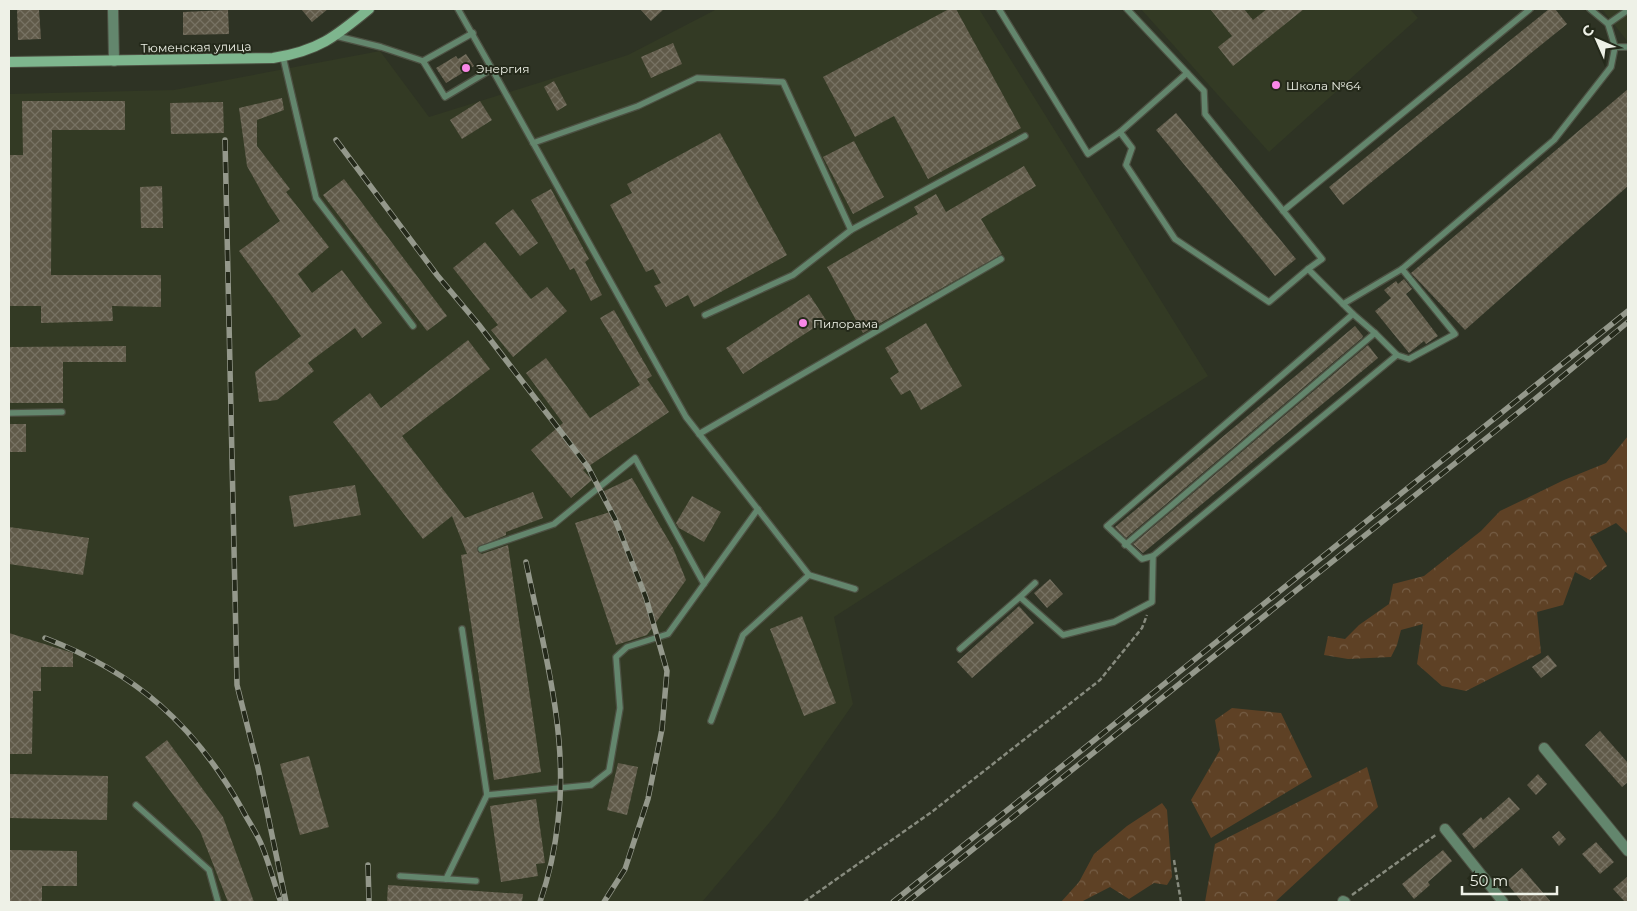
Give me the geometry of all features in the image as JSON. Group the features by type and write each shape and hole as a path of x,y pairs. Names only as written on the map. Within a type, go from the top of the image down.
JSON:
{"main road":[{"name":"Тюменская улица","path":"9,62 283,57 309,50 336,36 369,9"}],"street":[{"path":"113,9 114,61"},
{"path":"1544,748 1628,851"},
{"path":"1445,829 1502,902"}],"lane":[{"path":"458,9 686,417 809,575 855,589"},
{"path":"999,9 1088,154 1120,132 1187,73"},
{"path":"1120,132 1132,148 1126,165 1175,239 1269,302 1322,259 1205,114 1204,91 1128,9"},
{"path":"1283,211 1530,9"},
{"path":"1343,304 1402,268 1554,140 1611,67 1615,47 1608,24 1590,9"},
{"path":"1608,24 1628,10"},
{"path":"423,61 473,33"},
{"path":"336,36 381,47 423,61 445,96 492,69"},
{"path":"1615,47 1628,47"},
{"path":"283,57 316,198 413,326"},
{"path":"533,142 638,106 697,78 783,82 851,230"},
{"path":"705,315 793,275 851,230 1026,136"},
{"path":"699,434 1001,259"},
{"path":"1308,269 1397,355 1409,359 1455,334 1402,268"},
{"path":"1353,314 1107,526 1142,559 1153,556 1397,355"},
{"path":"1126,545 1376,333"},
{"path":"9,413 62,412"},
{"path":"481,549 554,524 635,458 704,584"},
{"path":"487,795 591,785 609,771 620,708 616,657 627,647 668,634 758,509"},
{"path":"1020,597 1063,635 1114,622 1152,602 1153,556"},
{"path":"711,721 743,635 809,575"},
{"path":"960,650 1035,583"},
{"path":"446,879 487,795 462,629"},
{"path":"136,805 209,870 218,902"},
{"path":"400,876 476,881"}],"path":[{"path":"804,902 933,811 1100,680 1142,628 1152,602"},
{"path":"1344,902 1445,829"},
{"path":"1174,860 1181,902"}],"shaded area":[{"path":"717,9 979,9 1208,376 834,617 853,704 775,816 702,902 9,902 9,94 174,90 380,51 429,117 628,55"},
{"name":"Школа №64","path":"1141,9 1410,9 1418,18 1269,152"},
{"path":"1602,9 1628,9 1628,42"}],"green space":[{"path":"1628,436 1628,534 1616,523 1590,537 1607,566 1590,580 1575,572 1563,605 1537,612 1541,653 1466,691 1442,686 1417,664 1423,624 1401,630 1391,657 1348,659 1324,655 1328,636 1345,639 1359,625 1389,604 1393,584 1424,576 1481,531 1500,511 1564,480 1606,463"},
{"path":"1232,708 1281,713 1312,777 1211,838 1191,800 1220,750 1215,720"},
{"path":"1367,767 1378,807 1275,902 1205,902 1215,844"},
{"path":"1162,803 1167,810 1172,877 1167,885 1154,883 1129,899 1110,887 1081,902 1061,902 1079,882 1094,854 1127,826"}],"building":[{"path":"17,9 39,9 41,39 18,40"},
{"path":"301,9 328,9 312,22"},
{"path":"640,9 664,9 651,21"},
{"path":"949,9 956,9 1021,128 928,179 894,116 855,137 823,77"},
{"path":"1210,9 1244,9 1253,20 1267,9 1304,9 1233,66 1218,47 1232,36"},
{"path":"1549,9 1555,9 1567,24 1343,205 1329,187"},
{"path":"228,10 229,34 183,35 183,12"},
{"path":"673,43 682,64 651,78 641,57"},
{"path":"466,54 474,66 446,83 436,68 456,56 458,59"},
{"path":"554,81 567,105 557,111 544,87"},
{"path":"1628,89 1628,186 1465,330 1411,273"},
{"path":"282,98 284,110 257,120 257,146 290,189 286,192 329,247 298,274 312,293 342,270 382,323 362,338 355,328 308,363 314,371 277,400 259,402 255,372 301,336 239,251 280,221 247,166 239,108"},
{"path":"22,101 125,101 125,130 52,130 51,275 161,275 161,307 112,306 113,321 41,323 41,306 9,306 9,155 23,155"},
{"path":"480,101 492,120 462,139 450,120"},
{"path":"223,102 224,133 171,134 170,103"},
{"path":"1176,113 1296,259 1275,276 1156,130"},
{"path":"720,133 787,255 694,307 688,295 666,307 654,286 661,283 653,269 646,272 610,205 632,193 627,184"},
{"path":"854,141 884,197 853,214 823,157"},
{"path":"1024,166 1036,186 981,219 1002,254 863,333 827,267 918,214 914,207 936,194 946,212"},
{"path":"344,179 447,316 427,331 323,195"},
{"path":"162,186 163,228 141,228 140,187"},
{"path":"551,189 589,259 585,262 602,295 591,301 574,268 570,270 531,200"},
{"path":"513,209 538,243 520,256 495,223"},
{"path":"485,242 531,299 547,287 567,311 513,357 491,330 498,325 453,268"},
{"path":"1404,279 1412,289 1406,294 1438,336 1426,344 1424,341 1409,353 1375,311 1391,298 1384,290 1396,281 1398,284"},
{"path":"809,294 826,320 743,374 726,348"},
{"path":"614,310 652,376 647,379 669,412 583,470 592,480 571,498 531,450 563,423 526,373 546,358 590,418 640,385 600,318"},
{"path":"926,323 962,386 921,410 910,390 901,395 890,378 899,372 885,348"},
{"path":"1355,326 1363,336 1362,338 1126,538 1115,527"},
{"path":"468,340 490,369 402,436 465,518 533,492 543,518 506,532 506,535 477,548 478,552 482,554 508,545 541,772 494,780 461,555 467,554 452,516 423,539 333,422 370,393 381,408"},
{"path":"1368,345 1378,358 1143,553 1133,544"},
{"path":"126,346 126,362 63,362 63,403 9,403 9,347"},
{"path":"9,424 26,424 26,452 9,452"},
{"path":"632,478 673,548 686,580 647,635 616,645 575,523 610,512 600,493"},
{"path":"355,485 361,515 294,527 289,496"},
{"path":"692,496 721,512 704,542 679,528 676,523"},
{"path":"9,527 89,538 83,575 9,564"},
{"path":"1050,579 1063,594 1047,608 1034,593"},
{"path":"1019,606 1034,623 972,678 957,662"},
{"path":"802,616 836,703 804,716 770,629"},
{"path":"9,633 73,653 73,667 41,667 41,691 33,691 32,754 9,754"},
{"path":"1548,655 1557,666 1541,678 1532,667"},
{"path":"1600,731 1628,763 1628,782 1622,787 1585,745"},
{"path":"167,740 223,817 254,902 228,902 200,831 145,757"},
{"path":"309,756 329,827 300,835 280,764"},
{"path":"618,763 638,767 627,815 607,810"},
{"path":"9,774 108,776 107,820 9,818"},
{"path":"1538,774 1547,784 1536,795 1527,785"},
{"path":"1509,797 1520,809 1474,849 1462,834 1481,817 1483,820"},
{"path":"536,799 545,863 536,864 538,876 501,882 490,806"},
{"path":"1559,831 1566,839 1559,846 1552,837"},
{"path":"1596,842 1614,862 1600,874 1582,854"},
{"path":"9,850 77,851 77,886 42,886 42,902 9,902"},
{"path":"1443,850 1452,861 1428,882 1430,885 1414,899 1402,884"},
{"path":"1522,868 1551,902 1522,902 1506,882"},
{"path":"1628,876 1628,902 1625,902 1613,889"},
{"path":"388,885 523,894 522,902 387,902"}],"railway":[{"path":"225,140 237,685 258,768 286,902"},
{"path":"336,140 437,275 479,325 588,467 615,519 646,598 667,671 662,729 648,799 625,869 604,902"},
{"path":"893,902 1628,311"},
{"path":"907,902 1528,405 1628,322"},
{"path":"526,562 552,691 560,756 557,831 540,902"},
{"path":"45,638 78,652 135,685 183,727 204,751 255,832 265,852 280,900"},
{"path":"368,865 369,902"}],"place":[{"name":"Энергия","path":"466,68"},
{"name":"Школа №64","path":"1276,85"},
{"name":"Пилорама","path":"803,323"}]}
